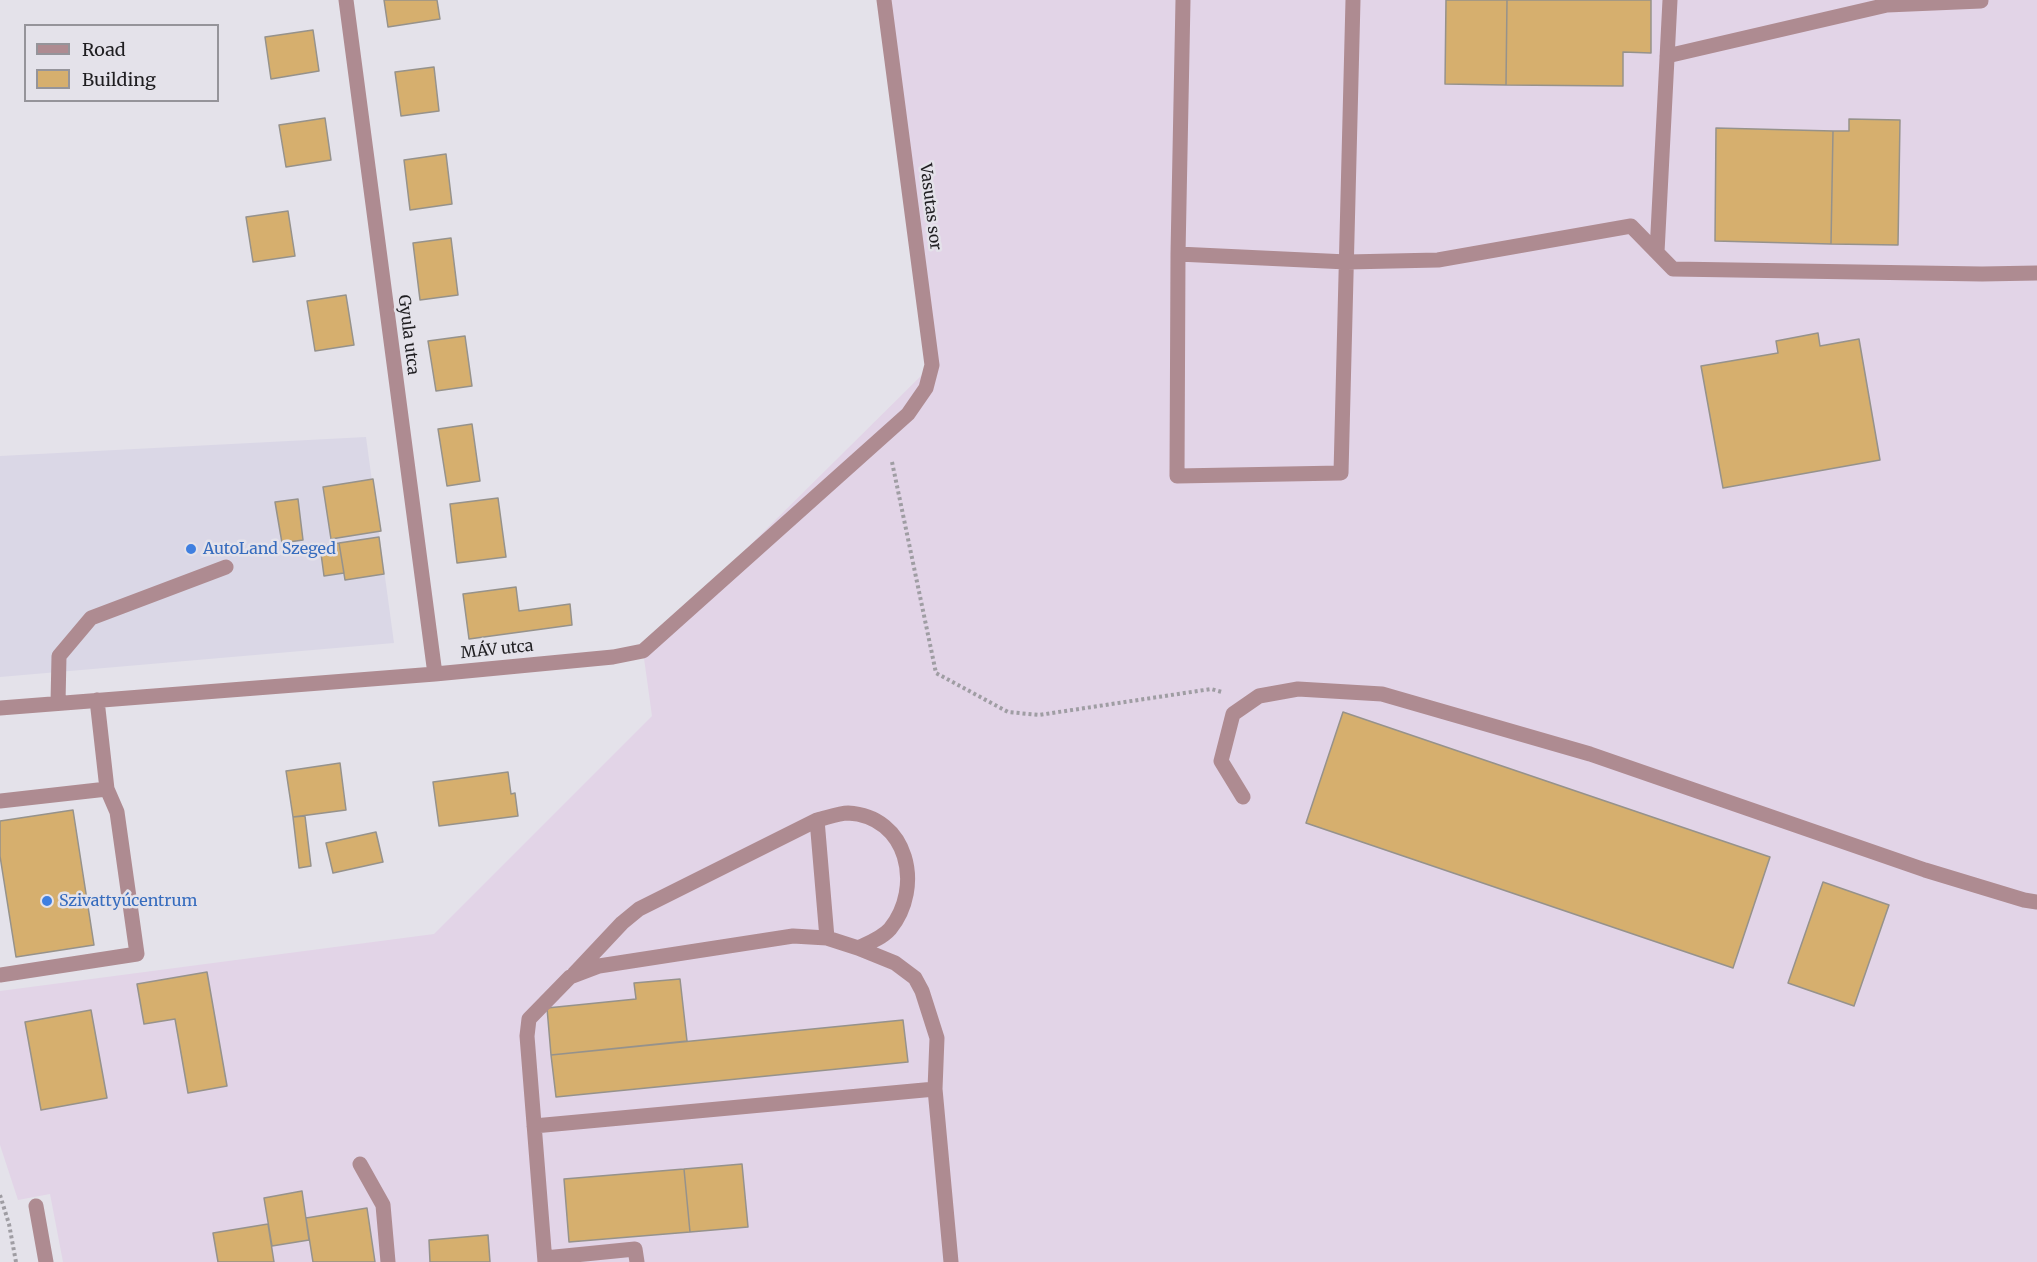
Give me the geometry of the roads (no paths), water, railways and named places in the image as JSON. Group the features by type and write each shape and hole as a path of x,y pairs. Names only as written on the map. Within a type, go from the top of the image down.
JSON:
{"street":[{"name":"Gyula utca","path":"346,0 435,674"},
{"name":"Vasutas sor","path":"884,0 932,365 926,388 908,414"},
{"path":"1183,0 1177,476 1341,472 1353,0"},
{"path":"1657,252 1670,0"},
{"path":"1667,56 1887,5 1981,2"},
{"path":"1178,254 1347,262 1438,260 1631,226 1673,269 2037,273"},
{"name":"MÁV utca","path":"0,708 435,674 612,657 643,651 908,414"},
{"path":"58,703 59,656 91,618 226,567"},
{"path":"1244,797 1221,761 1233,714 1259,696 1298,689 1382,694 1590,754 1925,870 2037,902"},
{"path":"0,975 137,954 117,812 107,789 97,700"},
{"path":"0,801 107,789"},
{"path":"637,1262 635,1249 545,1260 527,1036 529,1019 622,923 639,909 817,820 847,813 867,817 889,830 901,846 908,868 908,890 902,909 889,930 874,941 858,948"},
{"path":"817,820 827,938"},
{"path":"570,977 599,966 793,936 827,938 896,963 915,978 922,991 937,1038 935,1089 951,1262"},
{"path":"534,1126 935,1089"},
{"path":"360,1164 383,1205 388,1262"},
{"path":"36,1206 46,1262"}],"place":[{"name":"AutoLand Szeged","path":"191,549"},
{"name":"Szivattyúcentrum","path":"47,901"}]}
